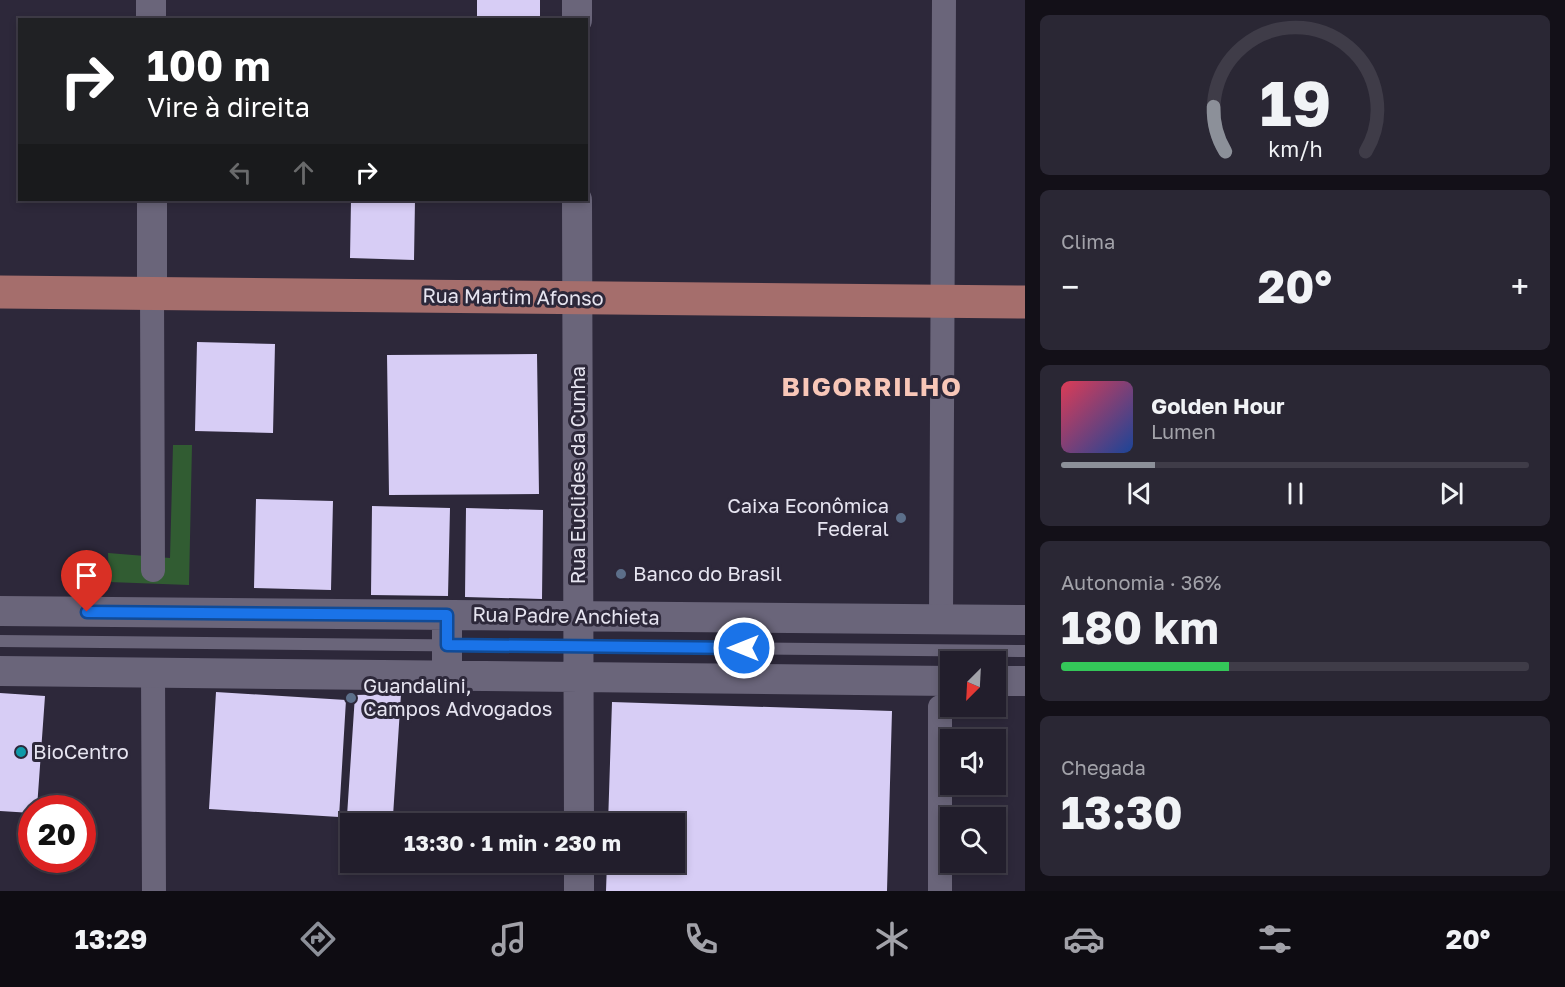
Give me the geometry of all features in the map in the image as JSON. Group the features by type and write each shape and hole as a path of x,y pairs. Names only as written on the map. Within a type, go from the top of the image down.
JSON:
{"main road":[{"name":"Rua Martim Afonso","path":"0,291 1025,302"}],"street":[{"path":"151,0 151,18"},
{"path":"577,0 577,18"},
{"path":"941,619 944,0"},
{"path":"152,201 153,570"},
{"name":"Rua Euclides da Cunha","path":"577,201 579,813"},
{"name":"Rua Padre Anchieta","path":"0,611 1025,620"},
{"path":"447,615 447,676"},
{"path":"0,672 603,677 940,694"},
{"path":"153,673 154,891"},
{"path":"1006,681 1025,681"},
{"path":"940,891 945,717"},
{"path":"579,873 579,891"}],"lane":[{"path":"0,641 1025,651"}],"green space":[{"path":"173,445 192,445 189,585 109,582 108,553 170,558"}],"building":[{"path":"477,0 540,0 540,18 477,18"},
{"path":"351,201 415,201 414,260 350,258"},
{"path":"197,342 275,344 273,433 195,431"},
{"path":"537,354 539,494 389,495 387,355"},
{"path":"256,499 333,501 331,590 254,588"},
{"path":"372,506 450,508 448,596 371,595"},
{"path":"466,508 543,510 542,599 465,597"},
{"path":"216,692 346,700 339,817 209,809"},
{"name":"BioCentro","path":"0,693 45,696 38,795 18,795 18,812 0,811"},
{"path":"401,694 393,813 347,813 355,695"},
{"path":"612,702 892,711 887,891 606,891 607,873 685,873 685,813 608,813"}],"place":[{"name":"Caixa Econômica Federal","path":"901,518"},
{"name":"Banco do Brasil","path":"621,574"},
{"name":"Guandalini, Campos Advogados","path":"351,698"},
{"name":"BioCentro","path":"21,752"}],"district":[{"name":"BIGORRILHO","path":"872,387"}],"route":[{"path":"87,612 447,615 447,645 744,648"}]}
